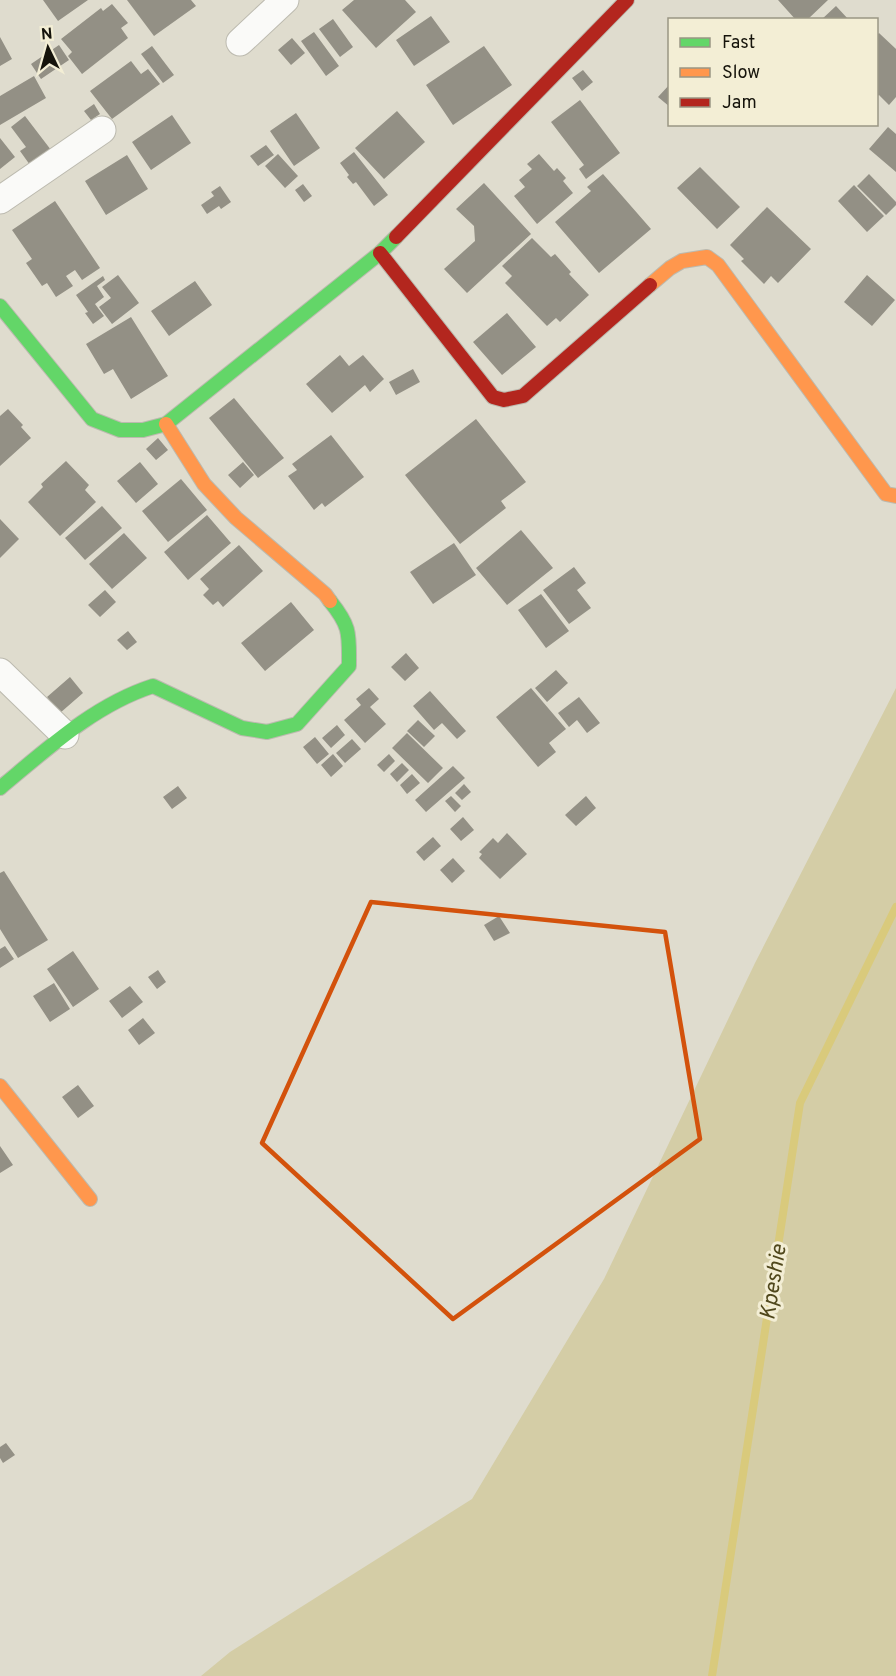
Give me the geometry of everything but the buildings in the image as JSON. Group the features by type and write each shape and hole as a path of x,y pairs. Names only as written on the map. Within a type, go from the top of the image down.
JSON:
{"street":[{"path":"240,42 285,0"},
{"path":"0,306 92,419 120,430 143,430 166,424 380,253 627,0"},
{"path":"0,200 102,129"},
{"path":"380,253 493,397 504,400 523,396 670,268 682,261 707,257 718,265 886,494 896,496"},
{"path":"0,788 65,735 128,694 153,687 242,728 267,732 297,724 349,666 349,638 345,619 325,594 236,518 204,484 166,424"},
{"path":"0,672 65,735"},
{"path":"0,1086 90,1198"}],"highlighted area":[{"path":"371,902 665,932 700,1139 453,1319 262,1143"}],"shaded area":[{"path":"896,688 896,1676 201,1676 230,1652 472,1499 604,1279 755,963"}],"waterway":[{"name":"Kpeshie","path":"712,1676 800,1103 896,907"}],"traffic: fast":[{"path":"0,306 92,419 120,430 143,430 166,424 380,253 396,237"},
{"path":"0,788 91,716 131,694 153,686 242,728 267,732 297,724 349,666 347,631 342,618 330,601"}],"traffic: slow":[{"path":"650,285 682,261 707,257 718,265 886,494 896,496"},
{"path":"166,424 204,484 236,518 325,594 330,601"},
{"path":"0,1086 90,1199"}],"traffic: jam":[{"path":"396,237 627,0"},
{"path":"380,253 493,397 504,400 523,396 650,285"}]}
